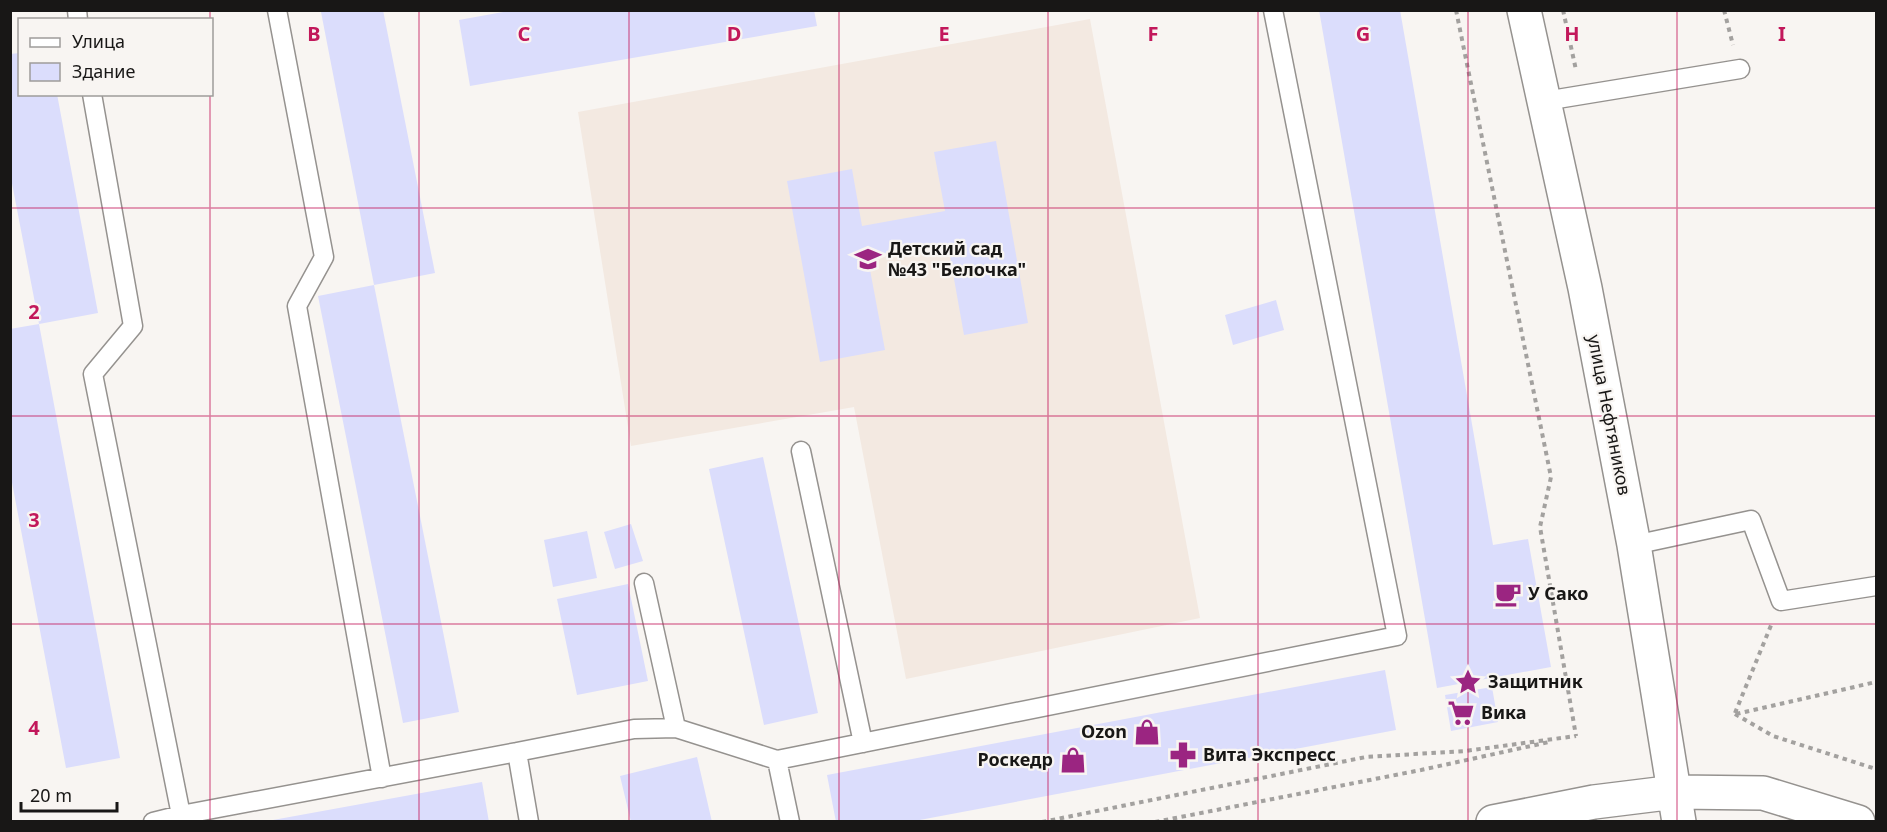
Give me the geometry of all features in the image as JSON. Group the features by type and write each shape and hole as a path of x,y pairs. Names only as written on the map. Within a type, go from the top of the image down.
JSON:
{"street":[{"name":"улица Нефтяников","path":"1524,10 1585,288 1634,545 1677,807"},
{"path":"1493,822 1594,802 1677,807 1763,793 1858,822"}],"lane":[{"path":"277,10 324,257 297,306 382,778"},
{"path":"153,822 181,814 633,729 676,729 777,760 1397,636 1273,10"},
{"path":"1545,101 1740,69"},
{"path":"92,96 133,326 93,374 181,814"},
{"path":"801,451 863,743"},
{"path":"1634,545 1751,520 1781,601 1876,586"},
{"path":"644,583 676,729"},
{"path":"517,752 529,822"},
{"path":"777,760 790,822"}],"path":[{"path":"1456,10 1551,477 1540,527 1576,736"},
{"path":"1563,10 1581,94"},
{"path":"1724,10 1740,69"},
{"path":"1735,714 1781,601"},
{"path":"1735,714 1876,682"},
{"path":"1735,714 1773,736 1876,769"},
{"path":"1042,822 1366,757 1465,751 1576,736"},
{"path":"1155,822 1421,770 1576,736"}],"shaded area":[{"name":"Детский сад №43 \"Белочка\"","path":"1090,19 1200,618 906,679 854,407 631,446 578,112"}],"building":[{"path":"326,10 383,10 435,273 374,285 321,12"},
{"path":"514,10 814,10 817,26 470,86 459,20"},
{"path":"1319,10 1400,10 1493,545 1528,539 1551,667 1437,688"},
{"path":"18,53 18,96 57,96 98,313 39,324 10,173 10,54"},
{"path":"996,141 1028,323 964,335 948,245 868,259 885,350 820,362 787,181 852,169 862,226 945,211 934,152"},
{"path":"374,285 459,712 403,723 318,296"},
{"path":"1276,300 1284,330 1233,345 1225,315"},
{"path":"39,324 120,758 66,768 10,472 10,329"},
{"path":"763,457 818,713 764,725 709,469"},
{"path":"631,524 643,561 615,569 604,532"},
{"path":"587,531 597,578 553,587 544,540"},
{"path":"628,584 648,681 577,695 557,599"},
{"path":"1385,670 1396,730 909,822 836,822 827,775"},
{"path":"1492,687 1498,722 1451,731 1445,695"},
{"path":"697,757 712,822 631,822 620,776"},
{"path":"482,782 489,822 273,822 273,820"}],"place":[{"name":"Детский сад №43 \"Белочка\"","path":"868,259"},
{"name":"У Сако","path":"1508,594"},
{"name":"Защитник","path":"1468,682"},
{"name":"Вика","path":"1461,713"},
{"name":"Ozon","path":"1147,732"},
{"name":"Вита Экспресс","path":"1183,755"},
{"name":"Роскедр","path":"1073,760"}]}
